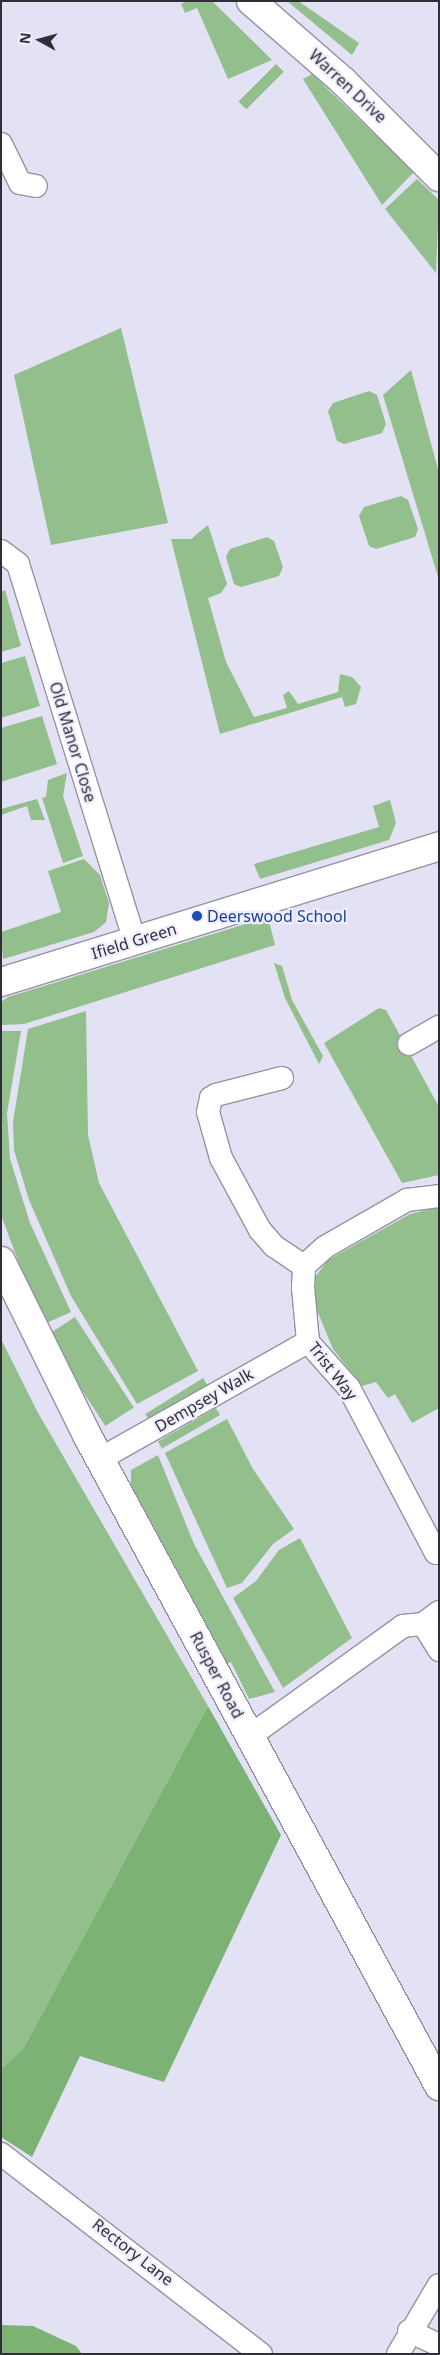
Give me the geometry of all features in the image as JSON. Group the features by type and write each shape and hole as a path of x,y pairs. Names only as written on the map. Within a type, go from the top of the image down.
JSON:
{"street":[{"name":"Warren Drive","path":"251,1 343,81 439,177"},
{"path":"1,144 20,183 36,186"},
{"name":"Old Manor Close","path":"1,551 18,564 135,941"},
{"name":"Ifield Green","path":"1,982 439,846"},
{"path":"409,1044 439,1027"},
{"path":"282,1078 216,1095 211,1098 208,1112 221,1158 260,1230 274,1246 304,1266 325,1247 407,1200 439,1196"},
{"name":"Rusper Road","path":"1,1261 100,1459 439,2086"},
{"name":"Trist Way","path":"304,1266 303,1316 308,1342 349,1388 436,1554"},
{"name":"Dempsey Walk","path":"100,1459 308,1342"},
{"path":"250,1736 403,1626 431,1618 439,1650"},
{"name":"Rectory Lane","path":"1,2154 261,2354"},
{"path":"398,2354 409,2332 439,2285"},
{"path":"409,2332 439,2345"}],"green space":[{"path":"187,1 212,1 272,60 228,79 197,8 185,13 181,4"},
{"path":"287,1 298,1 359,43 352,55"},
{"path":"276,64 284,72 246,109 239,101"},
{"path":"312,74 414,172 382,205 303,79"},
{"path":"417,179 439,200 436,273 385,209"},
{"path":"121,328 168,523 51,545 14,375"},
{"path":"411,370 439,473 439,580 383,395"},
{"path":"369,391 377,395 386,424 382,433 344,444 337,441 328,411 333,403"},
{"path":"401,496 408,500 418,529 415,537 376,549 369,546 359,516 364,507"},
{"path":"208,525 227,584 221,593 208,598 226,662 254,717 287,708 283,695 289,691 298,704 338,692 340,674 352,677 361,687 356,704 345,707 342,697 220,734 171,539 191,539"},
{"path":"267,537 274,541 283,567 279,576 241,587 234,584 226,557 230,549"},
{"path":"5,590 21,646 1,652 1,592"},
{"path":"25,656 40,706 1,718 1,663"},
{"path":"42,716 57,764 1,782 1,728"},
{"path":"67,773 63,796 83,856 63,863 42,798 46,797 48,780"},
{"path":"37,799 45,820 31,820 27,806 1,815 1,809"},
{"path":"390,800 396,823 389,840 260,879 254,864 379,827 373,806"},
{"path":"84,859 100,875 109,903 106,922 94,932 3,959 1,932 61,912 48,871"},
{"path":"268,917 275,945 24,1024 1,1025 1,1002 8,997"},
{"path":"274,963 282,966 292,1000 323,1056 319,1064 285,998"},
{"path":"379,1008 386,1010 439,1107 439,1175 402,1183 324,1043"},
{"path":"86,1011 88,1135 99,1183 198,1371 137,1404 71,1296 29,1200 14,1150 13,1122 28,1029"},
{"path":"1,1031 21,1031 7,1113 10,1159 30,1223 71,1312 42,1325 1,1215"},
{"path":"439,1207 439,1408 412,1423 395,1394 388,1398 376,1382 362,1386 333,1349 314,1303 316,1276 328,1260 410,1214"},
{"path":"75,1317 134,1408 105,1426 46,1336"},
{"path":"1,1339 37,1411 208,1706 23,2049 1,2069"},
{"path":"203,1378 208,1386 150,1422 145,1414"},
{"path":"216,1408 220,1415 162,1448 158,1442"},
{"path":"227,1419 253,1469 294,1529 273,1544 242,1583 227,1588 165,1453"},
{"path":"158,1455 194,1544 275,1692 249,1699 231,1662 223,1666 131,1489 131,1470"},
{"path":"300,1538 352,1638 283,1688 233,1598 256,1581 279,1550"},
{"path":"208,1706 281,1835 164,2082 80,2056 32,2157 1,2137 1,2069 23,2049"},
{"path":"1,2325 33,2326 76,2346 82,2354 1,2354"}],"place":[{"name":"Deerswood School","path":"197,916"}]}
